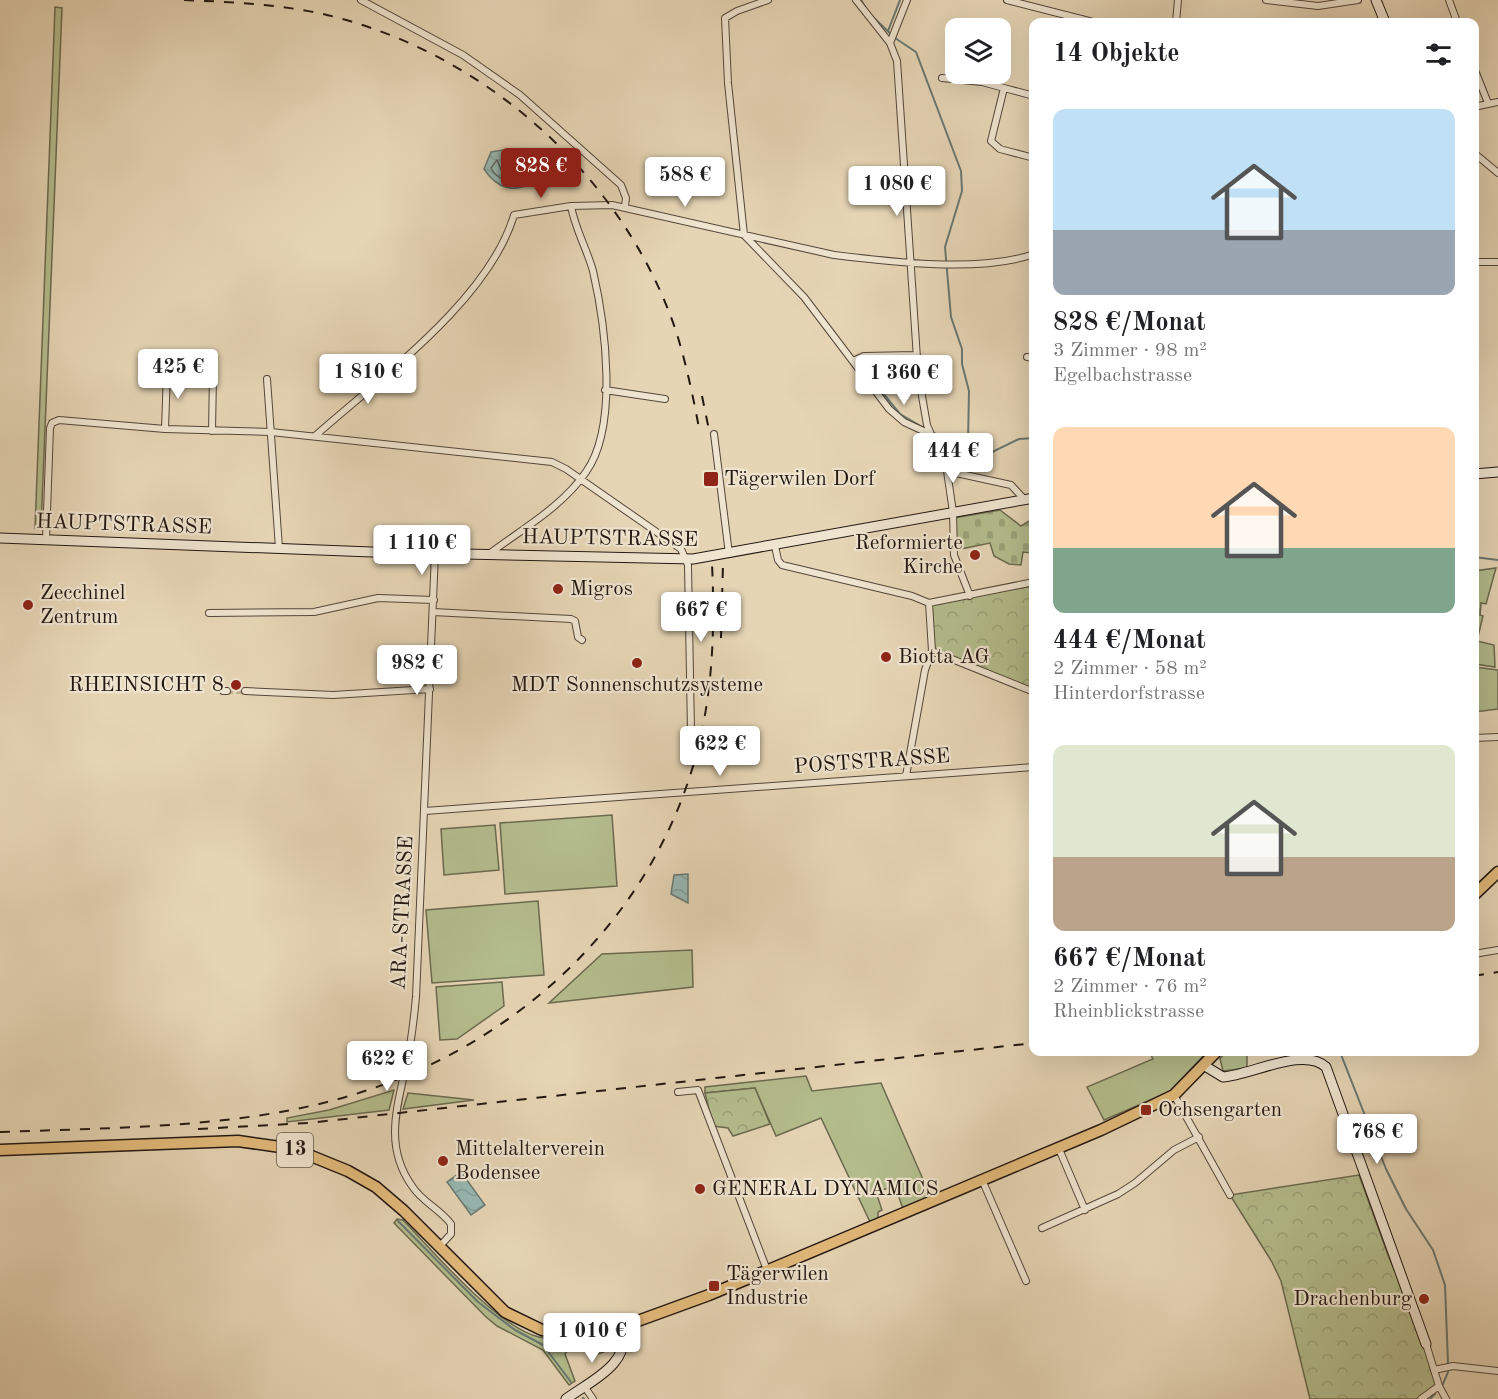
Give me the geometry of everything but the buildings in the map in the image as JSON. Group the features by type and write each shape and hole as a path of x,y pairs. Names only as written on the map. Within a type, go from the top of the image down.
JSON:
{"main road":[{"path":"1479,890 1498,872"},
{"name":"13","path":"0,1150 238,1141 294,1149 332,1162 376,1188 496,1305 529,1326 569,1336 593,1334 622,1327 709,1295 1059,1149 1174,1095 1213,1056"}],"street":[{"path":"361,0 463,55 520,95 621,185 626,198 625,206"},
{"path":"768,0 737,10 725,18 728,83 744,235 804,297 889,409 904,422 932,435"},
{"path":"856,0 892,38 897,61 912,263 916,355 924,410 947,471 953,512 954,555 970,596"},
{"path":"892,38 907,0"},
{"path":"1007,0 1077,18"},
{"path":"1176,18 1178,0"},
{"path":"1266,0 1318,6 1359,0"},
{"path":"1376,0 1383,18"},
{"path":"1449,0 1456,18"},
{"path":"942,78 982,82 1029,94"},
{"path":"1479,80 1488,103"},
{"path":"1004,87 992,144 1000,149 1029,157"},
{"path":"1479,106 1498,102"},
{"path":"1479,157 1498,173"},
{"path":"315,436 464,300 497,254 514,215 595,204 625,206 834,255 912,263 1007,262 1029,255"},
{"path":"488,555 534,522 581,479 592,460 603,427 605,390 603,322 589,256 571,206"},
{"path":"1479,262 1498,262"},
{"path":"853,362 864,356 916,355"},
{"path":"165,429 167,371"},
{"path":"212,430 213,375"},
{"path":"267,379 279,548"},
{"path":"605,390 665,399"},
{"path":"46,540 52,423 59,420 165,429 272,432 548,461 581,479 681,549 686,560 691,732"},
{"path":"714,434 729,555"},
{"path":"947,471 1011,485 1029,498"},
{"path":"1479,474 1498,472"},
{"name":"HAUPTSTRASSE","path":"0,538 686,560 729,555 1029,498"},
{"path":"775,546 778,560 782,565 912,596 929,603 1029,583"},
{"name":"ARA-STRASSE","path":"435,553 425,811 412,1035 393,1126 398,1159 404,1172 419,1195 452,1224 451,1234 439,1247"},
{"path":"209,613 314,612 378,598 434,600"},
{"path":"906,776 925,670 932,651 929,603"},
{"path":"433,612 571,619 575,621 578,637 582,640"},
{"path":"932,651 1029,690"},
{"path":"245,691 333,695 430,688"},
{"path":"1479,738 1498,737"},
{"name":"POSTSTRASSE","path":"425,811 1029,767"},
{"path":"1479,953 1498,950"},
{"path":"1205,1066 1216,1075 1227,1077 1316,1056 1326,1067 1446,1399"},
{"path":"678,1092 698,1090 702,1095 711,1129 767,1270"},
{"path":"1174,1095 1230,1195"},
{"path":"1042,1227 1118,1194 1174,1150 1199,1137"},
{"path":"1059,1149 1084,1210"},
{"path":"983,1182 1026,1281"},
{"path":"566,1399 612,1366 622,1355 625,1340 622,1327"},
{"path":"1437,1369 1453,1366 1498,1371"},
{"path":"584,1386 593,1399"},
{"path":"1421,1399 1441,1388"}],"green space":[{"path":"55,7 62,8 41,528 35,528"},
{"path":"1000,510 1021,526 1029,521 1029,553 1023,552 1021,565 1009,564 994,556 990,543 956,550 954,518"},
{"path":"1496,568 1486,604 1481,603 1480,615 1483,616 1479,633 1479,570"},
{"path":"1029,587 1029,690 932,651 929,603"},
{"path":"1479,641 1494,645 1495,667 1479,665"},
{"path":"1479,668 1498,670 1498,709 1479,711"},
{"path":"612,815 617,886 505,894 500,823"},
{"path":"495,825 499,870 444,875 441,829"},
{"path":"538,901 544,975 432,983 426,910"},
{"path":"692,950 693,987 549,1003 602,954"},
{"path":"502,982 504,1006 457,1039 440,1040 436,987"},
{"path":"1151,1056 1203,1056 1169,1092 1104,1120 1087,1087 1153,1059"},
{"path":"1222,1056 1247,1056 1247,1068 1223,1071 1220,1059"},
{"path":"806,1076 812,1091 881,1083 929,1193 928,1200 907,1209 902,1206 895,1186 876,1192 882,1210 878,1212 878,1218 871,1224 821,1118 776,1136 755,1088 705,1093 705,1087"},
{"path":"755,1088 770,1124 733,1136 728,1128 713,1126 705,1093"},
{"path":"394,1090 389,1110 287,1122 287,1118 329,1110"},
{"path":"408,1093 474,1100 403,1109"},
{"path":"1359,1175 1388,1255 1430,1355 1439,1386 1422,1399 1310,1399 1281,1281 1272,1262 1230,1195"},
{"path":"397,1219 403,1220 467,1287 504,1319 539,1337 571,1341 604,1341 607,1345 604,1352 597,1354 570,1346 565,1354 575,1381 569,1385 543,1350 497,1326 485,1316 394,1223"}],"water":[{"path":"503,150 509,156 505,166 529,169 535,181 514,188 501,185 489,176 484,169 491,152"},
{"path":"688,874 688,903 671,894 674,875"},
{"path":"461,1172 485,1205 471,1215 447,1182"}],"waterway":[{"path":"861,0 866,8"},
{"path":"888,31 900,0"},
{"path":"873,17 895,38 916,52 961,171 962,191 945,247 951,317 962,349 962,364 969,391 968,442 978,457 982,457 1019,439 1029,438"},
{"path":"860,365 900,414 924,428"},
{"path":"939,435 968,442"},
{"path":"1479,558 1498,560"},
{"path":"1342,1056 1386,1169 1406,1209 1433,1250 1445,1285 1448,1364"},
{"path":"398,1221 478,1302 515,1330 543,1345 571,1382"},
{"path":"1443,1384 1448,1372"},
{"path":"1430,1399 1435,1394"}],"tunnel":[{"path":"227,691 245,691"}],"railway":[{"path":"184,0 288,8 323,14 382,32 438,57 491,89 540,128 583,172 621,221 652,274 676,331 699,428"},
{"path":"702,396 709,430"},
{"path":"721,638 723,563"},
{"path":"0,1132 125,1128 209,1122 292,1110 331,1101 395,1080 455,1052 512,1016 563,974 608,926 646,872 676,812 698,748 707,703 713,634 712,564"},
{"path":"1479,975 1498,972"},
{"path":"198,1129 308,1123 1029,1044"}],"place":[{"name":"Tägerwilen Dorf","path":"711,479"},
{"name":"Reformierte Kirche","path":"975,555"},
{"name":"Migros","path":"558,589"},
{"name":"Zecchinel Zentrum","path":"28,605"},
{"name":"Biotta AG","path":"886,657"},
{"name":"MDT Sonnenschutzsysteme","path":"637,663"},
{"name":"RHEINSICHT 8","path":"236,685"},
{"name":"Ochsengarten","path":"1146,1110"},
{"name":"Mittelalterverein Bodensee","path":"443,1161"},
{"name":"GENERAL DYNAMICS","path":"700,1189"},
{"name":"Tägerwilen Industrie","path":"714,1286"},
{"name":"Drachenburg","path":"1424,1299"}]}
